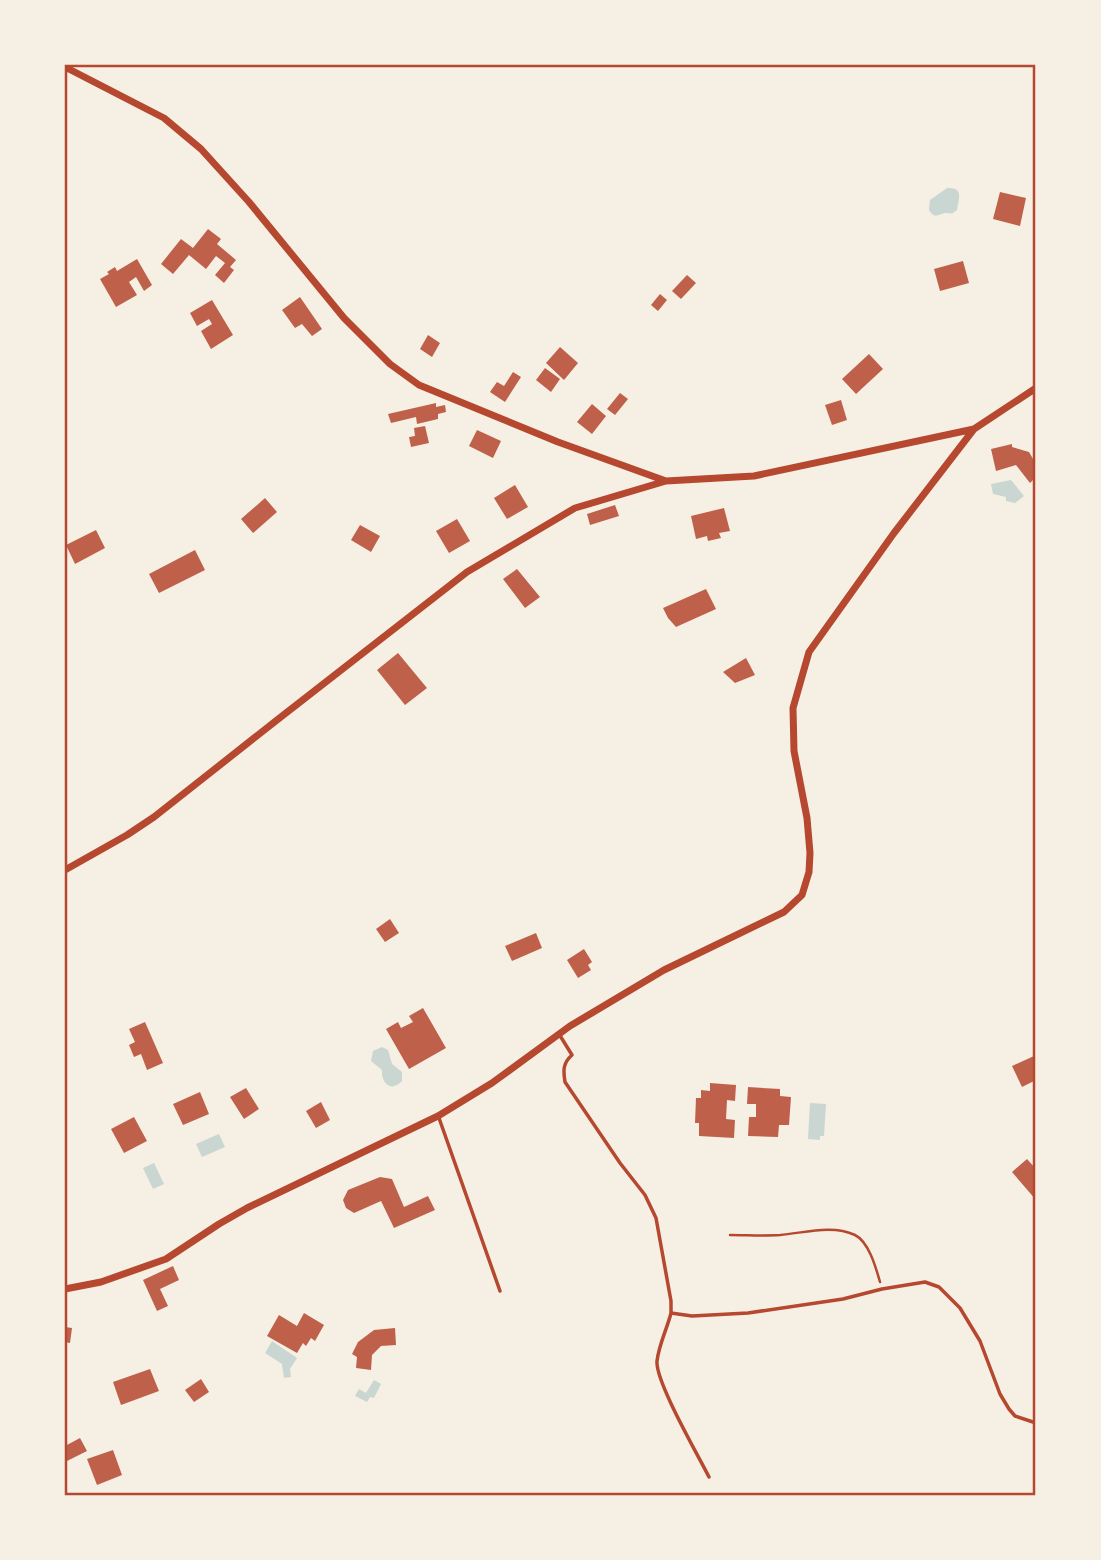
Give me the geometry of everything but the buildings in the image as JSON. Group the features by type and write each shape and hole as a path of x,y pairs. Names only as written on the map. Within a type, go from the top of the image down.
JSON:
{"street":[{"path":"65,67 164,118 201,149 249,202 344,318 390,364 419,385 558,442 666,481"},
{"path":"65,1289 101,1282 166,1259 247,1208 438,1116 492,1083 559,1034 664,970 784,912 802,895 809,872 807,818 794,751 793,708 809,652 894,533 974,429 1036,388"},
{"path":"65,870 154,817 467,572 575,508 666,481 754,476 974,429"}],"lane":[{"path":"559,1034 572,1055 563,1068 565,1082 645,1195 656,1218 671,1301 671,1313 656,1364 684,1432 709,1477"},
{"path":"438,1116 500,1291"},
{"path":"671,1313 692,1316 748,1313 925,1282 939,1287 960,1308 980,1341 1000,1394 1009,1409 1015,1416 1036,1423"}],"path":[{"path":"730,1235 779,1235 820,1229 843,1231 858,1236 873,1258 881,1289"}],"shaded area":[{"path":"947,188 958,192 957,210 938,215 931,213 930,200"},
{"path":"1011,480 1024,496 1015,503 1006,501 1006,497 993,494 991,484"},
{"path":"382,1047 388,1050 392,1064 402,1072 402,1081 398,1085 388,1085 382,1070 371,1061 373,1051"},
{"path":"810,1103 826,1104 824,1136 820,1136 820,1140 808,1139"},
{"path":"219,1134 225,1147 202,1157 196,1144"},
{"path":"154,1163 164,1184 153,1189 143,1168"},
{"path":"272,1341 297,1358 290,1369 291,1377 284,1378 282,1364 265,1353"},
{"path":"374,1380 381,1384 374,1398 370,1397 367,1402 355,1396 359,1389 366,1393"}]}
